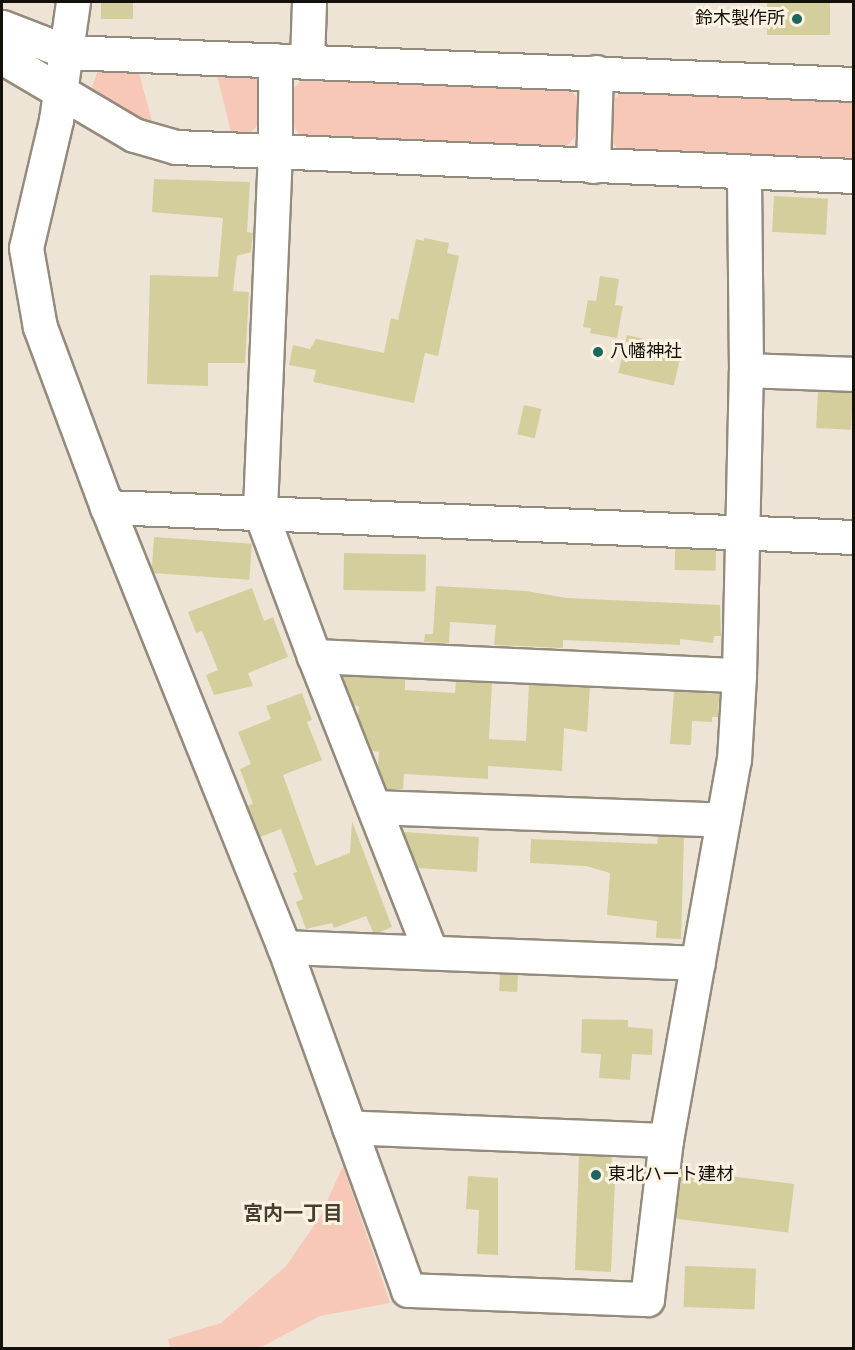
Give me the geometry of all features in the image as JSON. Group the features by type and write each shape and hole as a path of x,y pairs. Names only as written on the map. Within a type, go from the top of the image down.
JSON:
{"street":[{"path":"74,2 60,93 14,240 40,327 107,507 284,946 408,1290 647,1299 666,1140 734,760 739,675 746,370 744,173"},
{"path":"307,60 309,2"},
{"path":"2,27 67,52 854,84"},
{"path":"2,57 134,135 176,147 854,176"},
{"path":"275,60 275,152 260,511 314,656 430,950"},
{"path":"593,166 596,72"},
{"path":"746,370 854,374"},
{"path":"107,507 260,511 854,537"},
{"path":"314,656 739,675"},
{"path":"375,807 723,820"},
{"path":"284,946 430,950 698,963"},
{"path":"349,1127 666,1140"}],"shaded area":[{"path":"98,70 250,74 260,84 263,119 249,135 233,140 217,75 139,73 155,132 90,92"},
{"path":"305,76 568,87 581,102 580,131 566,147 302,138 288,118 289,94"},
{"path":"623,90 853,95 853,160 620,152 605,132 606,108"},
{"path":"343,1166 390,1303 320,1316 259,1348 170,1348 168,1339 221,1323 286,1266 320,1217"}],"building":[{"path":"101,2 133,2 133,19 101,19"},
{"path":"767,2 830,2 830,35 767,35"},
{"path":"154,179 250,182 247,232 253,233 251,252 237,256 233,291 249,292 245,363 208,363 208,386 147,384 150,275 218,277 223,218 152,212"},
{"path":"774,196 828,199 826,235 772,232"},
{"path":"424,238 449,243 447,253 459,256 438,356 425,353 414,403 313,382 316,370 289,365 293,345 310,349 316,339 384,353 391,318 398,320 416,239 424,241"},
{"path":"600,276 619,279 615,305 623,306 617,338 590,333 591,328 583,327 588,300 596,301"},
{"path":"627,335 683,348 674,386 618,373"},
{"path":"818,391 853,393 851,430 816,428"},
{"path":"524,405 542,409 535,438 517,434"},
{"path":"154,537 252,544 249,580 151,573"},
{"path":"675,549 716,550 716,571 675,570"},
{"path":"344,553 426,554 425,591 343,590"},
{"path":"436,586 526,591 567,598 720,605 721,636 714,636 713,643 680,639 680,645 563,640 563,648 494,645 496,625 450,622 449,643 424,642 425,634 433,634"},
{"path":"252,588 264,621 273,617 288,657 248,673 253,686 214,695 206,675 218,670 202,631 196,633 188,612"},
{"path":"342,676 405,679 405,690 455,693 456,681 492,683 489,739 526,741 529,684 590,687 587,732 564,728 562,771 488,766 488,779 404,774 403,789 387,789 378,767 379,752 372,751 358,717 359,707 353,704"},
{"path":"674,691 719,694 718,717 712,717 712,722 692,721 691,745 670,744"},
{"path":"302,693 312,720 307,722 322,760 283,775 316,866 350,853 352,821 392,927 380,932 373,932 366,916 334,928 332,923 306,929 296,902 303,899 293,873 297,872 281,829 260,837 247,806 253,804 240,769 251,764 238,732 271,719 266,706"},
{"path":"404,832 479,837 477,872 418,868"},
{"path":"658,836 684,837 681,939 656,938 657,921 607,915 610,873 586,866 530,863 531,839 657,844"},
{"path":"500,974 518,975 517,992 499,991"},
{"path":"582,1019 628,1020 628,1027 653,1029 652,1055 632,1054 630,1080 599,1078 601,1054 581,1053"},
{"path":"579,1155 612,1157 610,1181 615,1181 611,1272 575,1270"},
{"path":"681,1170 794,1184 788,1233 675,1219"},
{"path":"468,1176 498,1178 498,1255 477,1254 479,1210 466,1209"},
{"path":"685,1266 756,1268 755,1309 684,1307"}],"place":[{"name":"鈴木製作所","path":"797,19"},
{"name":"八幡神社","path":"598,352"},
{"name":"東北ハート建材","path":"596,1175"}],"district":[{"name":"宮内一丁目","path":"293,1214"}]}
